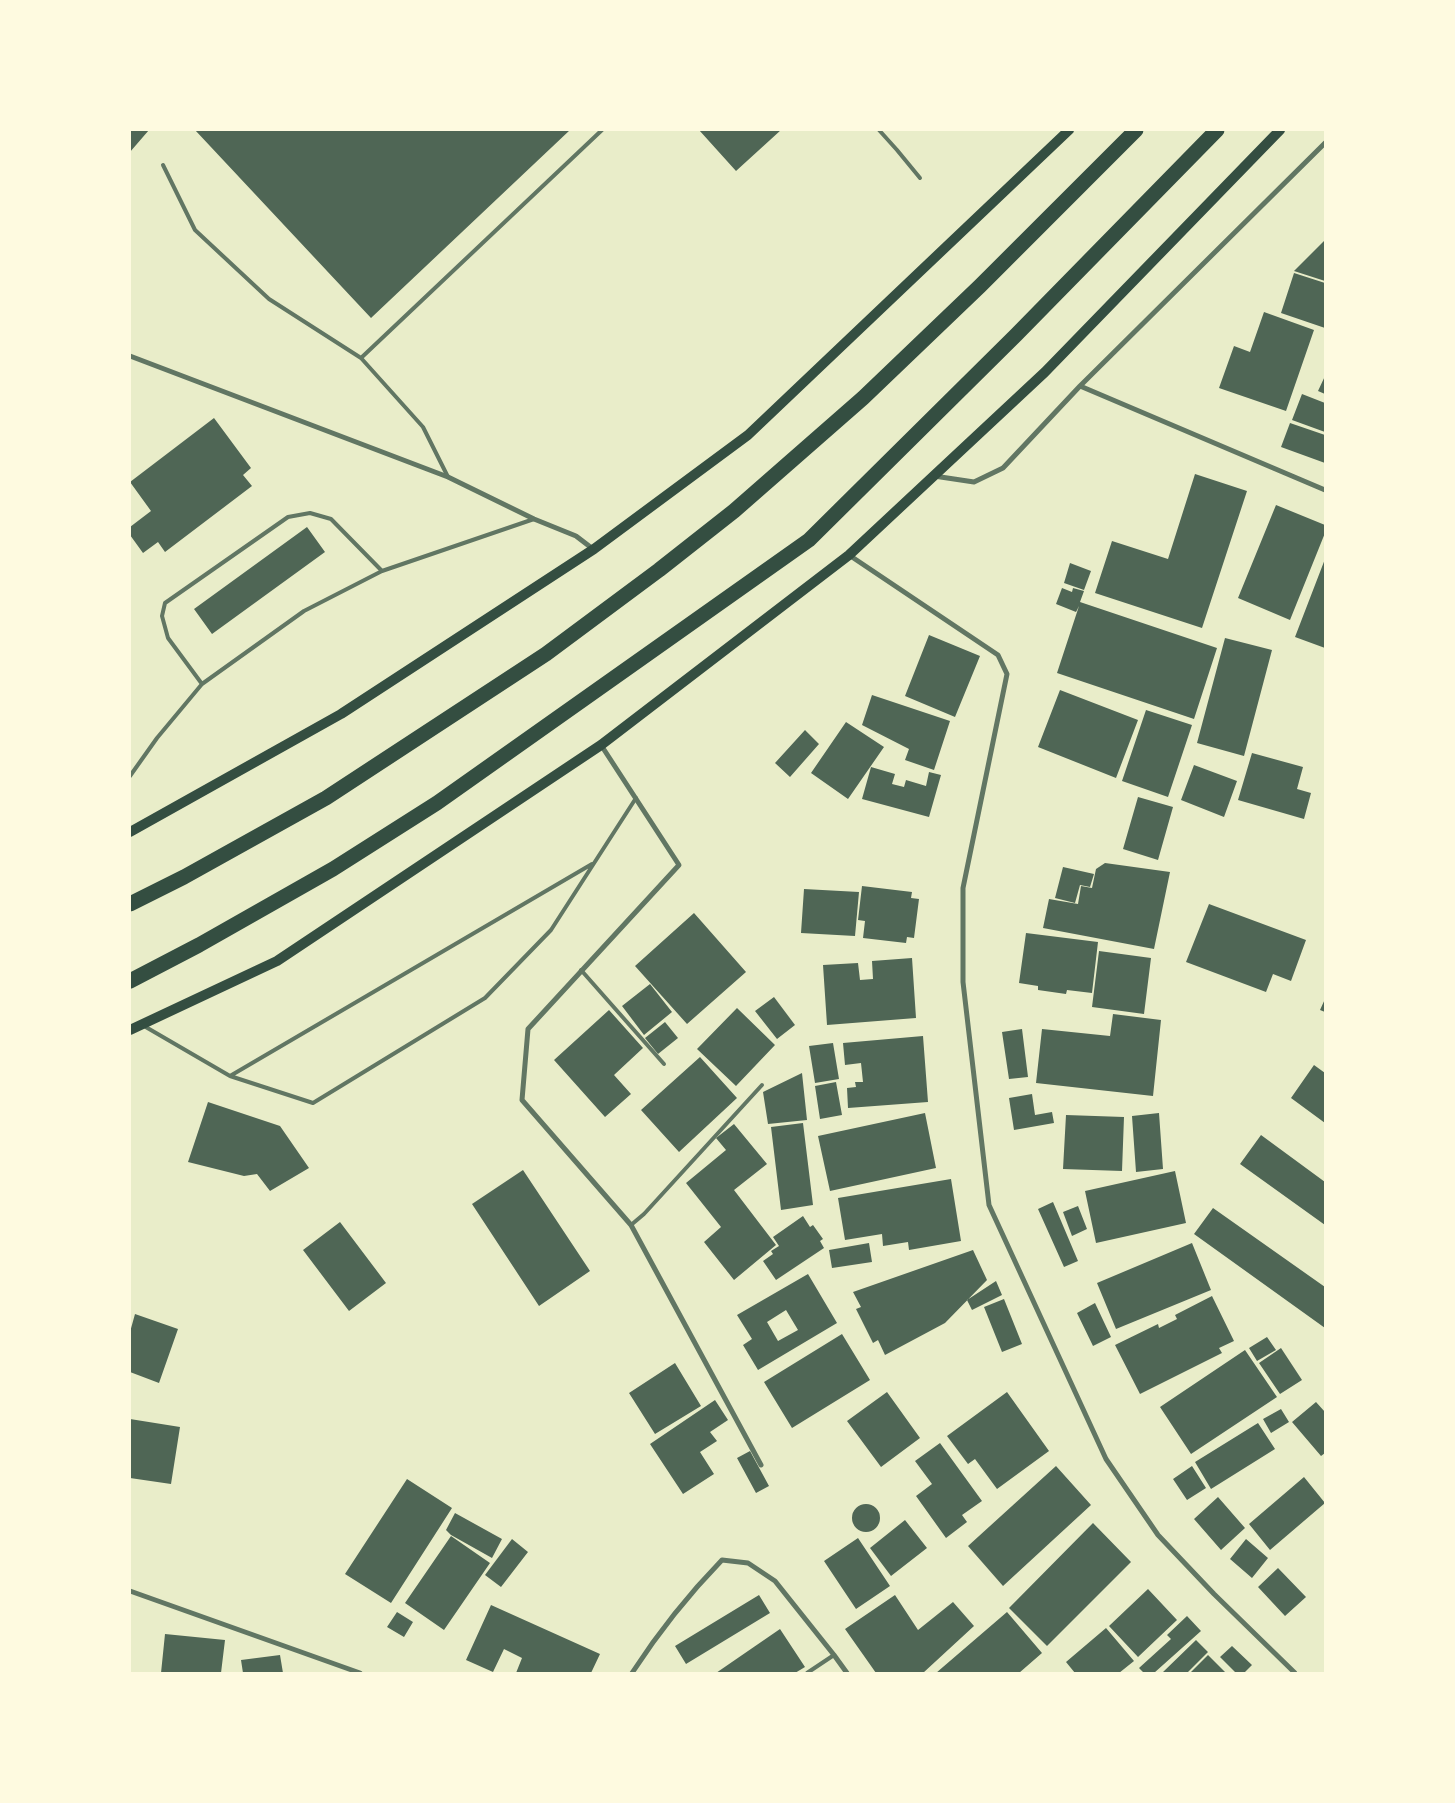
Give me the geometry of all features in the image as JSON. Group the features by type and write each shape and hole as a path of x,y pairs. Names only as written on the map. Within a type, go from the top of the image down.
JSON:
{"highway":[{"path":"130,904 326,798 546,654 658,570 734,511 862,398 980,286 1136,130"},
{"path":"130,981 199,945 324,873 437,803 809,540 1016,335 1217,130"}],"main road":[{"path":"130,832 341,714 594,549 748,434 1069,130"},
{"path":"130,1030 278,961 601,745 849,556 1045,372 1280,130"}],"street":[{"path":"934,476 974,482 1003,468 1080,386 1325,143"},
{"path":"130,356 448,477 534,519 576,536 594,549"},
{"path":"1080,386 1325,490"},
{"path":"849,556 998,655 1007,674 963,888 963,982 989,1205 1106,1459 1158,1535 1214,1594 1295,1673"},
{"path":"601,745 678,865 528,1029 522,1100 631,1224 761,1465"},
{"path":"632,1673 695,1588 722,1560 748,1563 775,1581 846,1673"},
{"path":"130,1591 360,1673"}],"lane":[{"path":"361,358 602,130"},
{"path":"879,130 920,178"},
{"path":"163,165 195,230 269,299 361,358 422,428 448,477"},
{"path":"202,684 168,638 162,616 165,603 288,517 310,513 331,519 382,571"},
{"path":"130,776 157,738 202,684 304,611 382,571 534,519"},
{"path":"142,1025 230,1076 313,1103 485,998 551,930 636,798"},
{"path":"230,1076 594,863"},
{"path":"581,970 664,1064"},
{"path":"631,1224 644,1214 762,1085"},
{"path":"807,1673 834,1655"}],"building":[{"path":"130,130 149,130 130,152"},
{"path":"195,130 570,130 371,318"},
{"path":"699,130 781,130 736,171"},
{"path":"1325,240 1325,281 1294,271"},
{"path":"1294,273 1325,283 1325,328 1281,313"},
{"path":"1264,312 1314,330 1286,411 1219,388 1234,346 1250,352"},
{"path":"1325,376 1325,394 1318,391"},
{"path":"1302,394 1325,403 1325,432 1292,420"},
{"path":"214,418 251,468 243,475 252,486 165,552 158,542 143,553 130,535 130,527 151,511 130,482"},
{"path":"1290,423 1325,435 1325,463 1281,447"},
{"path":"1195,474 1247,491 1202,628 1095,593 1112,541 1168,559"},
{"path":"1276,505 1325,525 1325,533 1290,620 1238,598"},
{"path":"307,527 325,552 212,634 194,609"},
{"path":"1325,559 1325,648 1295,637"},
{"path":"1070,563 1091,571 1084,590 1064,583"},
{"path":"1062,588 1072,592 1073,588 1084,591 1080,602 1217,648 1194,719 1057,673 1079,606 1076,612 1056,604"},
{"path":"929,635 980,656 955,717 905,696"},
{"path":"1225,638 1272,650 1244,756 1197,743"},
{"path":"1060,690 1138,720 1116,778 1038,747"},
{"path":"872,695 950,721 934,770 905,760 909,749 862,725"},
{"path":"1146,710 1192,725 1168,797 1122,781"},
{"path":"846,722 884,747 848,799 811,773"},
{"path":"805,730 819,744 790,777 775,763"},
{"path":"1252,753 1303,767 1297,789 1311,793 1304,819 1238,800"},
{"path":"1194,765 1237,781 1224,817 1181,800"},
{"path":"871,767 895,774 892,784 904,787 906,780 926,786 929,772 941,775 929,817 862,799"},
{"path":"1138,797 1173,807 1158,860 1123,849"},
{"path":"1105,863 1170,872 1154,949 1043,928 1049,899 1078,904 1081,886 1092,888 1096,869"},
{"path":"1063,867 1094,874 1090,887 1080,885 1075,903 1055,898"},
{"path":"862,886 912,892 911,898 919,899 914,938 907,937 906,943 863,938 865,921 858,920"},
{"path":"804,889 859,892 855,936 801,933"},
{"path":"1209,904 1306,940 1291,981 1273,974 1266,992 1186,962"},
{"path":"694,913 746,972 687,1024 635,966"},
{"path":"1026,933 1098,942 1092,993 1067,990 1066,994 1038,990 1038,986 1019,983"},
{"path":"1099,951 1151,958 1144,1014 1092,1007"},
{"path":"912,958 916,1018 827,1025 823,965 858,963 860,980 873,979 872,961"},
{"path":"650,984 672,1012 644,1035 622,1006"},
{"path":"774,997 795,1025 777,1039 755,1011"},
{"path":"1325,999 1325,1012 1320,1010"},
{"path":"737,1008 775,1045 736,1086 697,1049"},
{"path":"609,1010 643,1048 614,1075 631,1094 605,1117 554,1060"},
{"path":"1113,1014 1161,1020 1153,1096 1036,1083 1042,1029 1110,1036"},
{"path":"665,1022 678,1038 658,1054 645,1038"},
{"path":"1022,1029 1028,1077 1009,1079 1002,1032"},
{"path":"923,1036 928,1102 848,1108 847,1088 856,1087 855,1082 863,1082 861,1063 845,1065 843,1043"},
{"path":"833,1043 839,1079 815,1083 809,1046"},
{"path":"700,1057 737,1098 679,1152 641,1110"},
{"path":"1314,1065 1325,1073 1325,1123 1291,1098"},
{"path":"802,1073 807,1120 768,1124 763,1092"},
{"path":"836,1082 842,1115 820,1119 815,1086"},
{"path":"1032,1094 1035,1115 1052,1112 1054,1123 1014,1130 1009,1098"},
{"path":"208,1102 280,1126 309,1168 270,1191 257,1174 244,1176 188,1162"},
{"path":"925,1113 936,1168 830,1191 818,1136"},
{"path":"1159,1113 1163,1169 1136,1172 1132,1116"},
{"path":"1066,1115 1124,1117 1122,1171 1063,1169"},
{"path":"803,1123 813,1205 781,1210 771,1127"},
{"path":"734,1124 767,1164 734,1190 776,1245 734,1280 704,1242 721,1227 686,1183 726,1150 716,1138"},
{"path":"1261,1135 1325,1182 1325,1225 1240,1164"},
{"path":"523,1170 590,1271 539,1306 472,1204"},
{"path":"1175,1171 1186,1223 1096,1243 1085,1191"},
{"path":"951,1179 961,1241 909,1250 908,1242 883,1246 882,1234 845,1240 838,1198"},
{"path":"1053,1202 1078,1261 1064,1267 1038,1209"},
{"path":"1078,1206 1087,1229 1072,1236 1063,1212"},
{"path":"1213,1208 1325,1287 1325,1328 1194,1234"},
{"path":"803,1216 810,1227 813,1225 823,1239 820,1241 824,1248 776,1280 763,1261 773,1254 771,1251 779,1246 773,1237"},
{"path":"340,1222 386,1283 349,1311 303,1250"},
{"path":"869,1243 872,1262 832,1268 829,1250"},
{"path":"1192,1243 1211,1290 1116,1329 1097,1283"},
{"path":"973,1250 987,1280 945,1323 885,1355 878,1340 873,1343 856,1309 861,1307 853,1292"},
{"path":"808,1274 837,1323 758,1370 743,1345 752,1339 737,1315","holes":["786,1310 798,1330 778,1341 767,1322"]},
{"path":"996,1281 1002,1295 972,1310 967,1300"},
{"path":"1212,1296 1234,1341 1219,1348 1222,1353 1140,1394 1115,1345 1158,1324 1159,1328 1177,1319 1175,1315"},
{"path":"1004,1299 1022,1344 1002,1352 984,1307"},
{"path":"1095,1303 1111,1337 1093,1346 1077,1313"},
{"path":"135,1314 178,1329 159,1383 130,1372 130,1332"},
{"path":"842,1334 870,1380 792,1428 764,1382"},
{"path":"1267,1337 1276,1350 1257,1361 1249,1348"},
{"path":"1281,1348 1302,1380 1280,1394 1259,1363"},
{"path":"1245,1350 1277,1397 1191,1454 1160,1407"},
{"path":"675,1363 701,1406 655,1434 629,1393"},
{"path":"887,1392 920,1438 881,1467 847,1421"},
{"path":"1007,1392 1049,1451 997,1489 975,1459 968,1464 947,1436"},
{"path":"715,1400 728,1420 710,1432 717,1441 700,1452 714,1474 683,1494 650,1444"},
{"path":"1316,1402 1325,1412 1325,1453 1321,1456 1292,1422"},
{"path":"1281,1409 1289,1422 1271,1433 1263,1419"},
{"path":"130,1419 180,1427 171,1484 130,1478"},
{"path":"1258,1423 1275,1449 1211,1489 1195,1462"},
{"path":"940,1443 982,1501 962,1515 967,1522 946,1538 916,1496 932,1484 915,1461"},
{"path":"750,1451 769,1486 756,1493 737,1458"},
{"path":"1056,1466 1091,1505 1003,1586 968,1546"},
{"path":"1192,1466 1206,1488 1187,1500 1173,1479"},
{"path":"1304,1477 1325,1503 1270,1550 1249,1524"},
{"path":"407,1479 452,1508 391,1603 345,1574"},
{"path":"1218,1497 1245,1528 1221,1550 1194,1519"},
{"path":"866,1504 876,1508 880,1518 876,1528 866,1532 856,1528 852,1518 856,1508"},
{"path":"455,1513 502,1539 492,1558 451,1535 446,1530"},
{"path":"905,1520 927,1548 891,1576 870,1548"},
{"path":"1093,1523 1131,1562 1047,1646 1009,1608"},
{"path":"451,1536 490,1563 444,1630 405,1603"},
{"path":"858,1538 890,1586 856,1609 824,1561"},
{"path":"512,1539 528,1552 501,1587 485,1575"},
{"path":"1246,1539 1268,1558 1252,1578 1230,1559"},
{"path":"1278,1568 1306,1597 1285,1616 1258,1587"},
{"path":"1148,1589 1177,1620 1138,1657 1109,1626"},
{"path":"759,1595 770,1613 686,1664 675,1646"},
{"path":"895,1595 918,1630 953,1602 974,1626 923,1673 876,1673 845,1629"},
{"path":"491,1605 600,1654 591,1673 516,1673 522,1658 504,1649 493,1672 466,1660"},
{"path":"397,1612 413,1622 404,1637 387,1627"},
{"path":"1007,1612 1042,1653 1019,1673 936,1673"},
{"path":"1187,1616 1201,1631 1154,1673 1144,1673 1139,1668 1171,1639 1167,1635"},
{"path":"1106,1628 1134,1661 1119,1673 1075,1673 1066,1662"},
{"path":"780,1629 805,1667 795,1673 716,1673"},
{"path":"165,1634 225,1640 221,1673 161,1673"},
{"path":"1196,1640 1208,1652 1187,1673 1162,1673"},
{"path":"1232,1646 1252,1665 1244,1673 1236,1673 1220,1657"},
{"path":"280,1655 283,1673 243,1673 241,1660"},
{"path":"1208,1655 1226,1673 1190,1673"}]}
